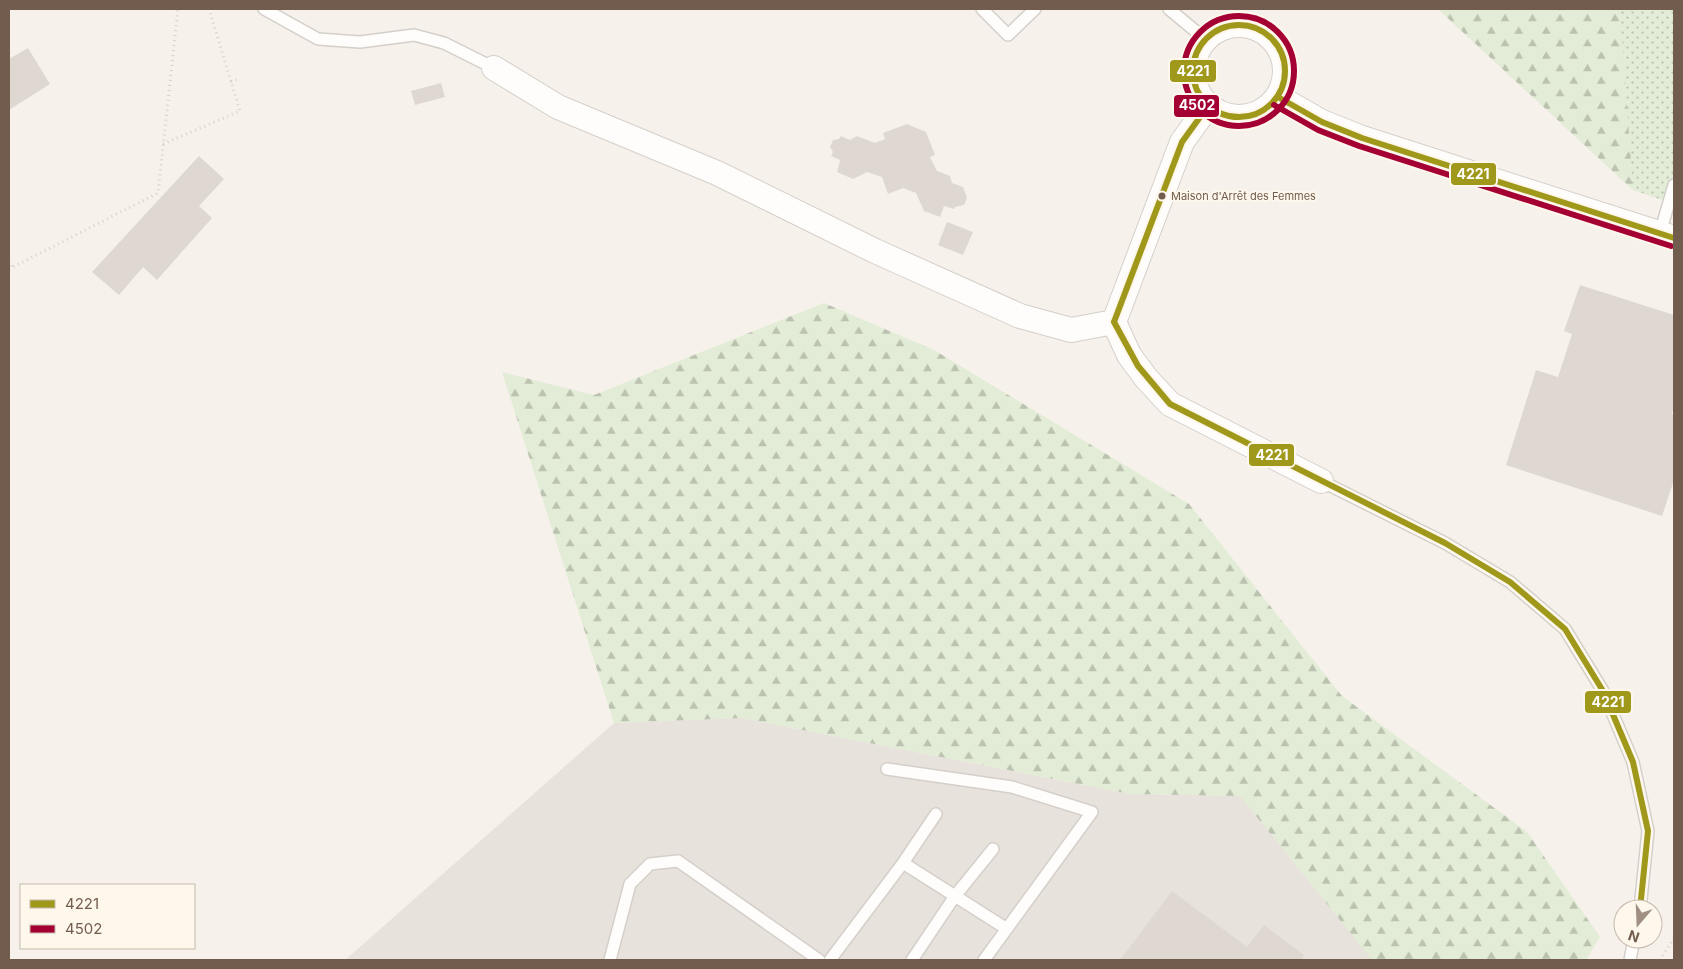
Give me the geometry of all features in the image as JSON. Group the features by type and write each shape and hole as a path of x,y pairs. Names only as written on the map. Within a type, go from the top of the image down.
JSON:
{"street":[{"path":"1237,25 1253,27 1268,35 1280,50 1285,66 1284,82 1278,97 1268,108 1253,115 1237,118 1222,114 1208,106 1194,85 1192,68 1196,53 1205,39 1222,28 1237,25"},
{"path":"494,68 558,107 718,173 875,251 1020,316 1071,330 1114,322"},
{"path":"1278,97 1322,122 1362,138 1667,235"},
{"path":"1208,106 1182,142 1114,322 1129,354 1146,378 1170,404 1320,482"}],"lane":[{"path":"264,9 318,39 360,42 414,35 444,43 494,68"},
{"path":"982,9 1008,35 1035,9"},
{"path":"1169,9 1205,39"},
{"path":"1667,235 1674,185"},
{"path":"1320,482 1453,548 1510,582 1565,628 1603,691 1633,762 1648,830 1641,899"},
{"path":"887,769 1012,787 1092,812 984,960"},
{"path":"830,960 903,863 936,814"},
{"path":"912,960 955,896 992,849"},
{"path":"610,960 630,884 650,864 678,861 819,960"},
{"path":"903,863 1007,929"}],"path":[{"path":"9,261 10,268 158,193 178,9"},
{"path":"163,144 240,111 209,9"},
{"path":"231,82 240,78"},
{"path":"1660,960 1674,938"}],"shaded area":[{"path":"742,718 1130,794 1240,796 1383,960 345,960 614,723"}],"green space":[{"path":"1438,9 1674,9 1674,204 1633,190"},
{"path":"1438,9 1620,9 1633,190"},
{"path":"824,303 934,350 1189,504 1342,696 1527,832 1600,937 1586,960 1372,960 1240,796 1130,794 742,718 614,723 502,372 594,395"}],"building":[{"path":"28,48 50,84 9,110 9,59"},
{"path":"441,83 445,97 415,105 411,91"},
{"path":"907,124 926,132 935,155 930,157 937,171 950,176 952,183 963,187 967,198 964,205 954,209 944,206 940,217 924,211 916,193 903,188 888,194 882,177 867,172 853,179 837,172 840,160 831,156 833,152 830,147 833,140 839,139 841,136 850,140 857,136 875,143 885,139 883,133"},
{"path":"199,156 224,179 199,206 212,218 157,280 143,267 119,295 92,272"},
{"path":"947,222 973,232 963,255 938,245"},
{"path":"1580,285 1674,315 1674,405 1672,414 1674,415 1674,480 1662,516 1506,465 1536,370 1558,377 1572,334 1564,331"},
{"path":"1172,891 1247,947 1264,925 1304,955 1301,960 1120,960"}],"transit line":[{"name":"4502","path":"1239,16 1260,20 1278,32 1290,50 1294,71 1290,92 1278,110 1260,122 1239,126 1218,122 1200,110 1188,92 1184,71 1188,50 1200,32 1218,20 1239,16"},
{"name":"4221","path":"1239,25 1257,29 1272,38 1281,53 1285,71 1281,89 1272,104 1257,113 1239,117 1221,113 1206,104 1197,89 1193,71 1197,53 1206,38 1221,29 1239,25"},
{"name":"4221","path":"1278,97 1322,122 1362,138 1674,238"},
{"name":"4502","path":"1274,105 1318,130 1359,146 1671,246"},
{"name":"4221","path":"1114,322 1182,142 1208,106"},
{"name":"4221","path":"1114,322 1138,366 1170,404 1445,543 1510,582 1565,629 1603,691 1633,762 1648,831 1641,899"}],"place":[{"name":"Maison d'Arrêt des Femmes","path":"1162,196"}]}
